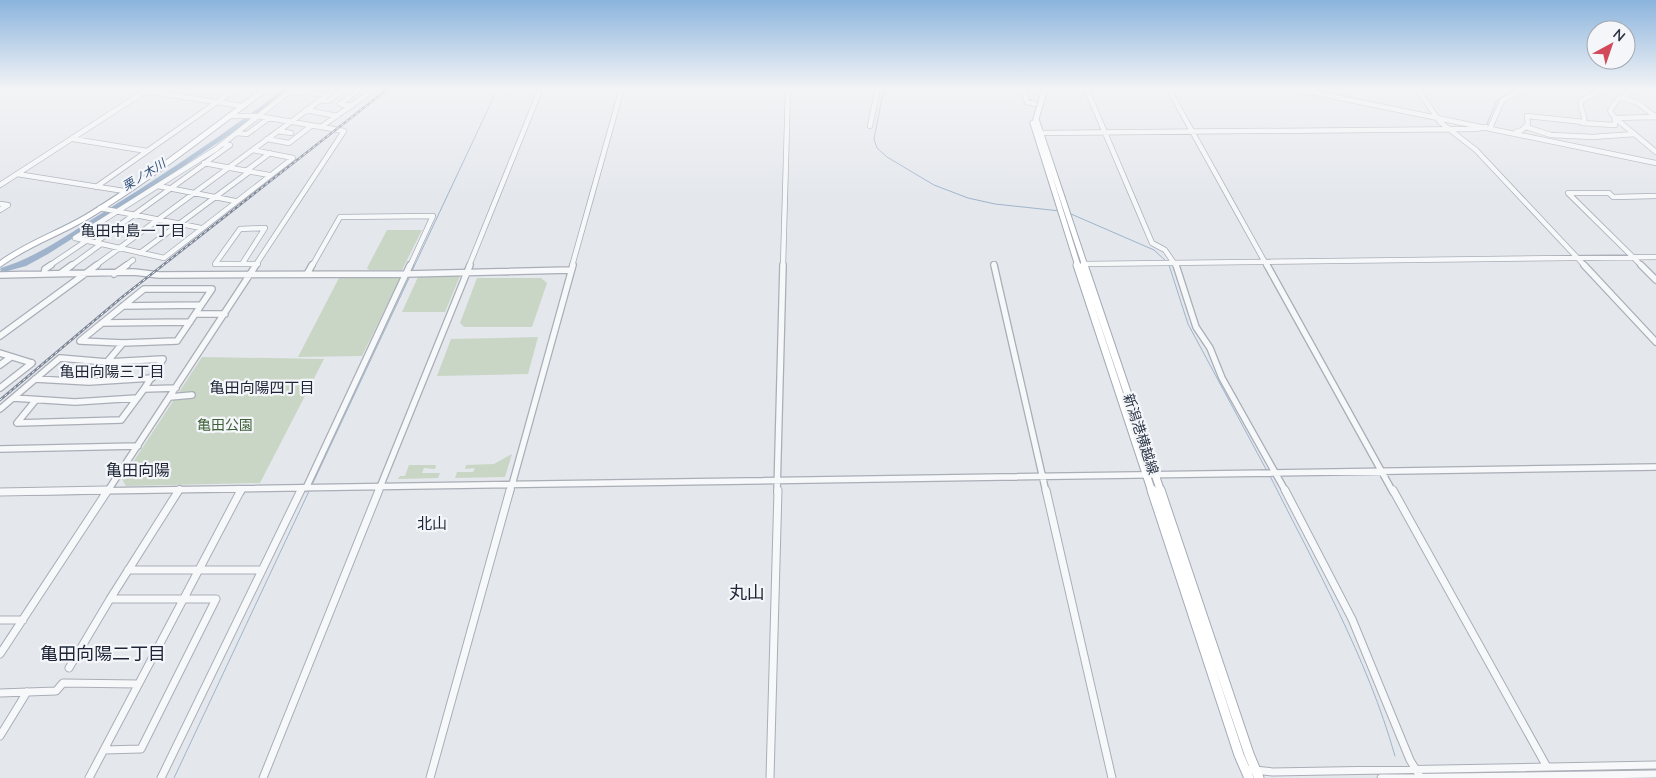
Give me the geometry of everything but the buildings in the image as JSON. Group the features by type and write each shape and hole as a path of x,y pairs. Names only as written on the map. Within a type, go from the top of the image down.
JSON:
{"main road":[{"path":"1,263 23,248 88,216 217,124"},
{"name":"新潟港横越線","path":"1034,124 1151,475 1247,774"},
{"name":"新潟港横越線","path":"1038,124 1063,212 1111,341 1151,475 1257,774"}],"street":[{"path":"0,185 95,124"},
{"path":"96,187 185,124"},
{"path":"248,124 223,144 138,199 116,210 76,238 164,258 235,201 293,158 253,150"},
{"path":"238,133 247,134 260,124"},
{"path":"0,336 286,124"},
{"path":"0,654 344,131 302,124"},
{"path":"321,127 325,124"},
{"path":"263,778 526,124"},
{"path":"430,778 612,124"},
{"path":"770,778 787,124"},
{"path":"1102,124 1152,243 1165,250 1175,263 1196,327 1210,348 1222,378 1276,472 1352,618 1410,760 1421,777"},
{"path":"1188,124 1547,767"},
{"path":"1444,124 1476,150 1656,342"},
{"path":"1469,124 1656,163"},
{"path":"1488,128 1490,124"},
{"path":"1623,124 1656,152"},
{"path":"267,139 289,143 311,126"},
{"path":"1514,133 1526,126 1550,135 1593,137 1635,134"},
{"path":"1040,133 1488,128"},
{"path":"278,131 291,133"},
{"path":"1550,135 1553,141"},
{"path":"73,139 147,151"},
{"path":"60,274 136,214 230,145 223,144"},
{"path":"140,252 270,153"},
{"path":"197,161 269,175"},
{"path":"17,174 124,191"},
{"path":"158,186 235,201"},
{"path":"1656,196 1613,197 1609,193 1568,193 1656,280"},
{"path":"138,199 153,202"},
{"path":"0,204 8,205 0,210"},
{"path":"100,208 201,228"},
{"path":"161,778 304,488 433,216 340,217 308,274"},
{"path":"242,264 265,228 240,229 214,264 242,264 258,264"},
{"path":"44,274 45,269 86,241"},
{"path":"1083,264 1656,257"},
{"path":"114,274 133,260"},
{"path":"994,264 1112,778"},
{"path":"0,275 84,273 406,274 571,270"},
{"path":"144,289 212,289 177,340 122,343 80,340 123,306 144,289"},
{"path":"123,306 201,305"},
{"path":"196,314 225,314"},
{"path":"102,323 190,322"},
{"path":"107,362 122,343"},
{"path":"0,353 32,363 0,388"},
{"path":"0,365 12,357"},
{"path":"0,409 60,358 107,362 163,359 152,378 121,420 17,423 35,401"},
{"path":"35,379 89,382 152,378"},
{"path":"144,389 176,388"},
{"path":"170,397 192,395"},
{"path":"13,398 35,401 76,402 137,398"},
{"path":"0,455 2,449 138,446"},
{"path":"0,492 381,488 1656,467"},
{"path":"69,668 110,599 180,489"},
{"path":"89,778 242,489"},
{"path":"128,570 262,570"},
{"path":"104,750 141,749 216,599 110,599"},
{"path":"0,620 23,620"},
{"path":"0,693 56,692 63,683 138,684"},
{"path":"0,736 27,692"},
{"path":"1247,774 1656,765"},
{"path":"1381,778 1656,774"}],"green space":[{"path":"387,230 422,230 402,270 369,270 367,268"},
{"path":"402,275 362,356 298,357 340,276"},
{"path":"460,276 445,312 402,312 418,277"},
{"path":"477,278 541,278 547,283 532,327 464,327 460,323"},
{"path":"538,337 528,374 437,376 451,339"},
{"name":"亀田公園","path":"202,357 324,359 260,483 126,486 122,479"},
{"path":"512,454 505,477 455,478 457,472 473,472 475,468 465,469 466,465 494,464"},
{"path":"409,465 436,465 435,469 424,468 422,473 440,473 438,478 398,479 400,476 405,476"}],"waterway":[{"name":"栗ノ木川","path":"4,270 23,264 45,252 200,153 240,124"},
{"path":"411,273 481,124"},
{"path":"877,124 874,139 877,148 887,157 934,185 968,198 995,204 1060,211"},
{"path":"1071,214 1154,250 1167,262"},
{"path":"1169,265 1188,324 1267,471"},
{"path":"312,485 410,276"},
{"path":"1269,474 1339,612 1370,683 1395,756"},
{"path":"174,778 310,489"}],"railway":[{"path":"0,400 121,298 343,124"}],"district":[{"name":"亀田中島一丁目","path":"133,231"},
{"name":"亀田向陽三丁目","path":"112,372"},
{"name":"亀田向陽四丁目","path":"262,388"},
{"name":"亀田向陽","path":"138,470"},
{"name":"北山","path":"432,524"},
{"name":"丸山","path":"747,593"},
{"name":"亀田向陽二丁目","path":"103,654"}]}
